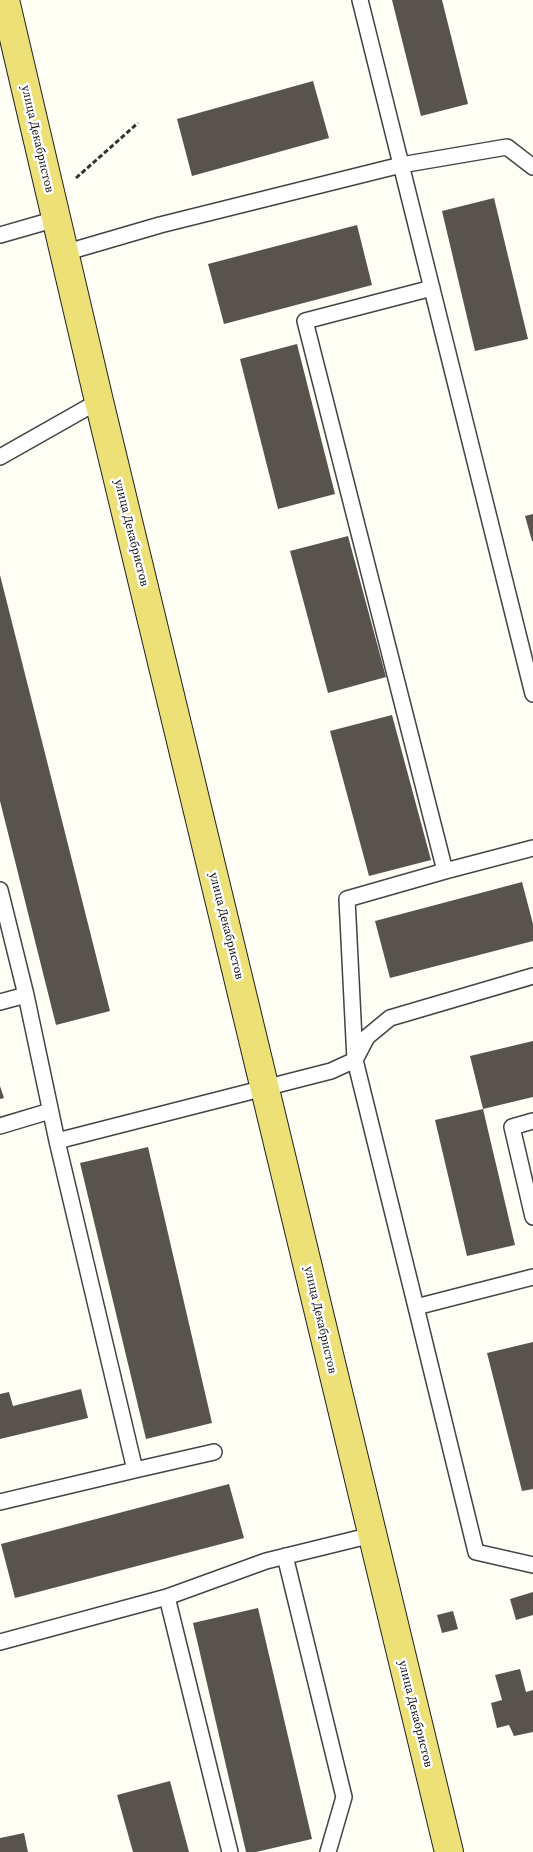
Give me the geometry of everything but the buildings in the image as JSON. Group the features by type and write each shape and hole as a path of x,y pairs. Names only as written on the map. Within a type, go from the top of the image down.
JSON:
{"main road":[{"name":"улица Декабристов","path":"5,0 99,401 449,1852"}],"lane":[{"path":"360,0 533,694"},
{"path":"64,253 160,226 401,165 507,147 533,167"},
{"path":"0,235 56,219"},
{"path":"432,288 305,321 445,871"},
{"path":"0,457 99,401"},
{"path":"533,848 347,899 355,1060 476,1552 533,1564"},
{"path":"0,890 26,995 56,1141 135,1470"},
{"path":"56,1141 331,1070 355,1060 367,1037 390,1018 533,976"},
{"path":"0,1002 26,995"},
{"path":"0,1126 50,1110"},
{"path":"533,1121 512,1127 533,1217"},
{"path":"416,1307 533,1277"},
{"path":"0,1502 214,1452"},
{"path":"0,1642 167,1597 285,1556 372,1536"},
{"path":"285,1556 344,1797 328,1852"},
{"path":"167,1597 230,1852"}]}
